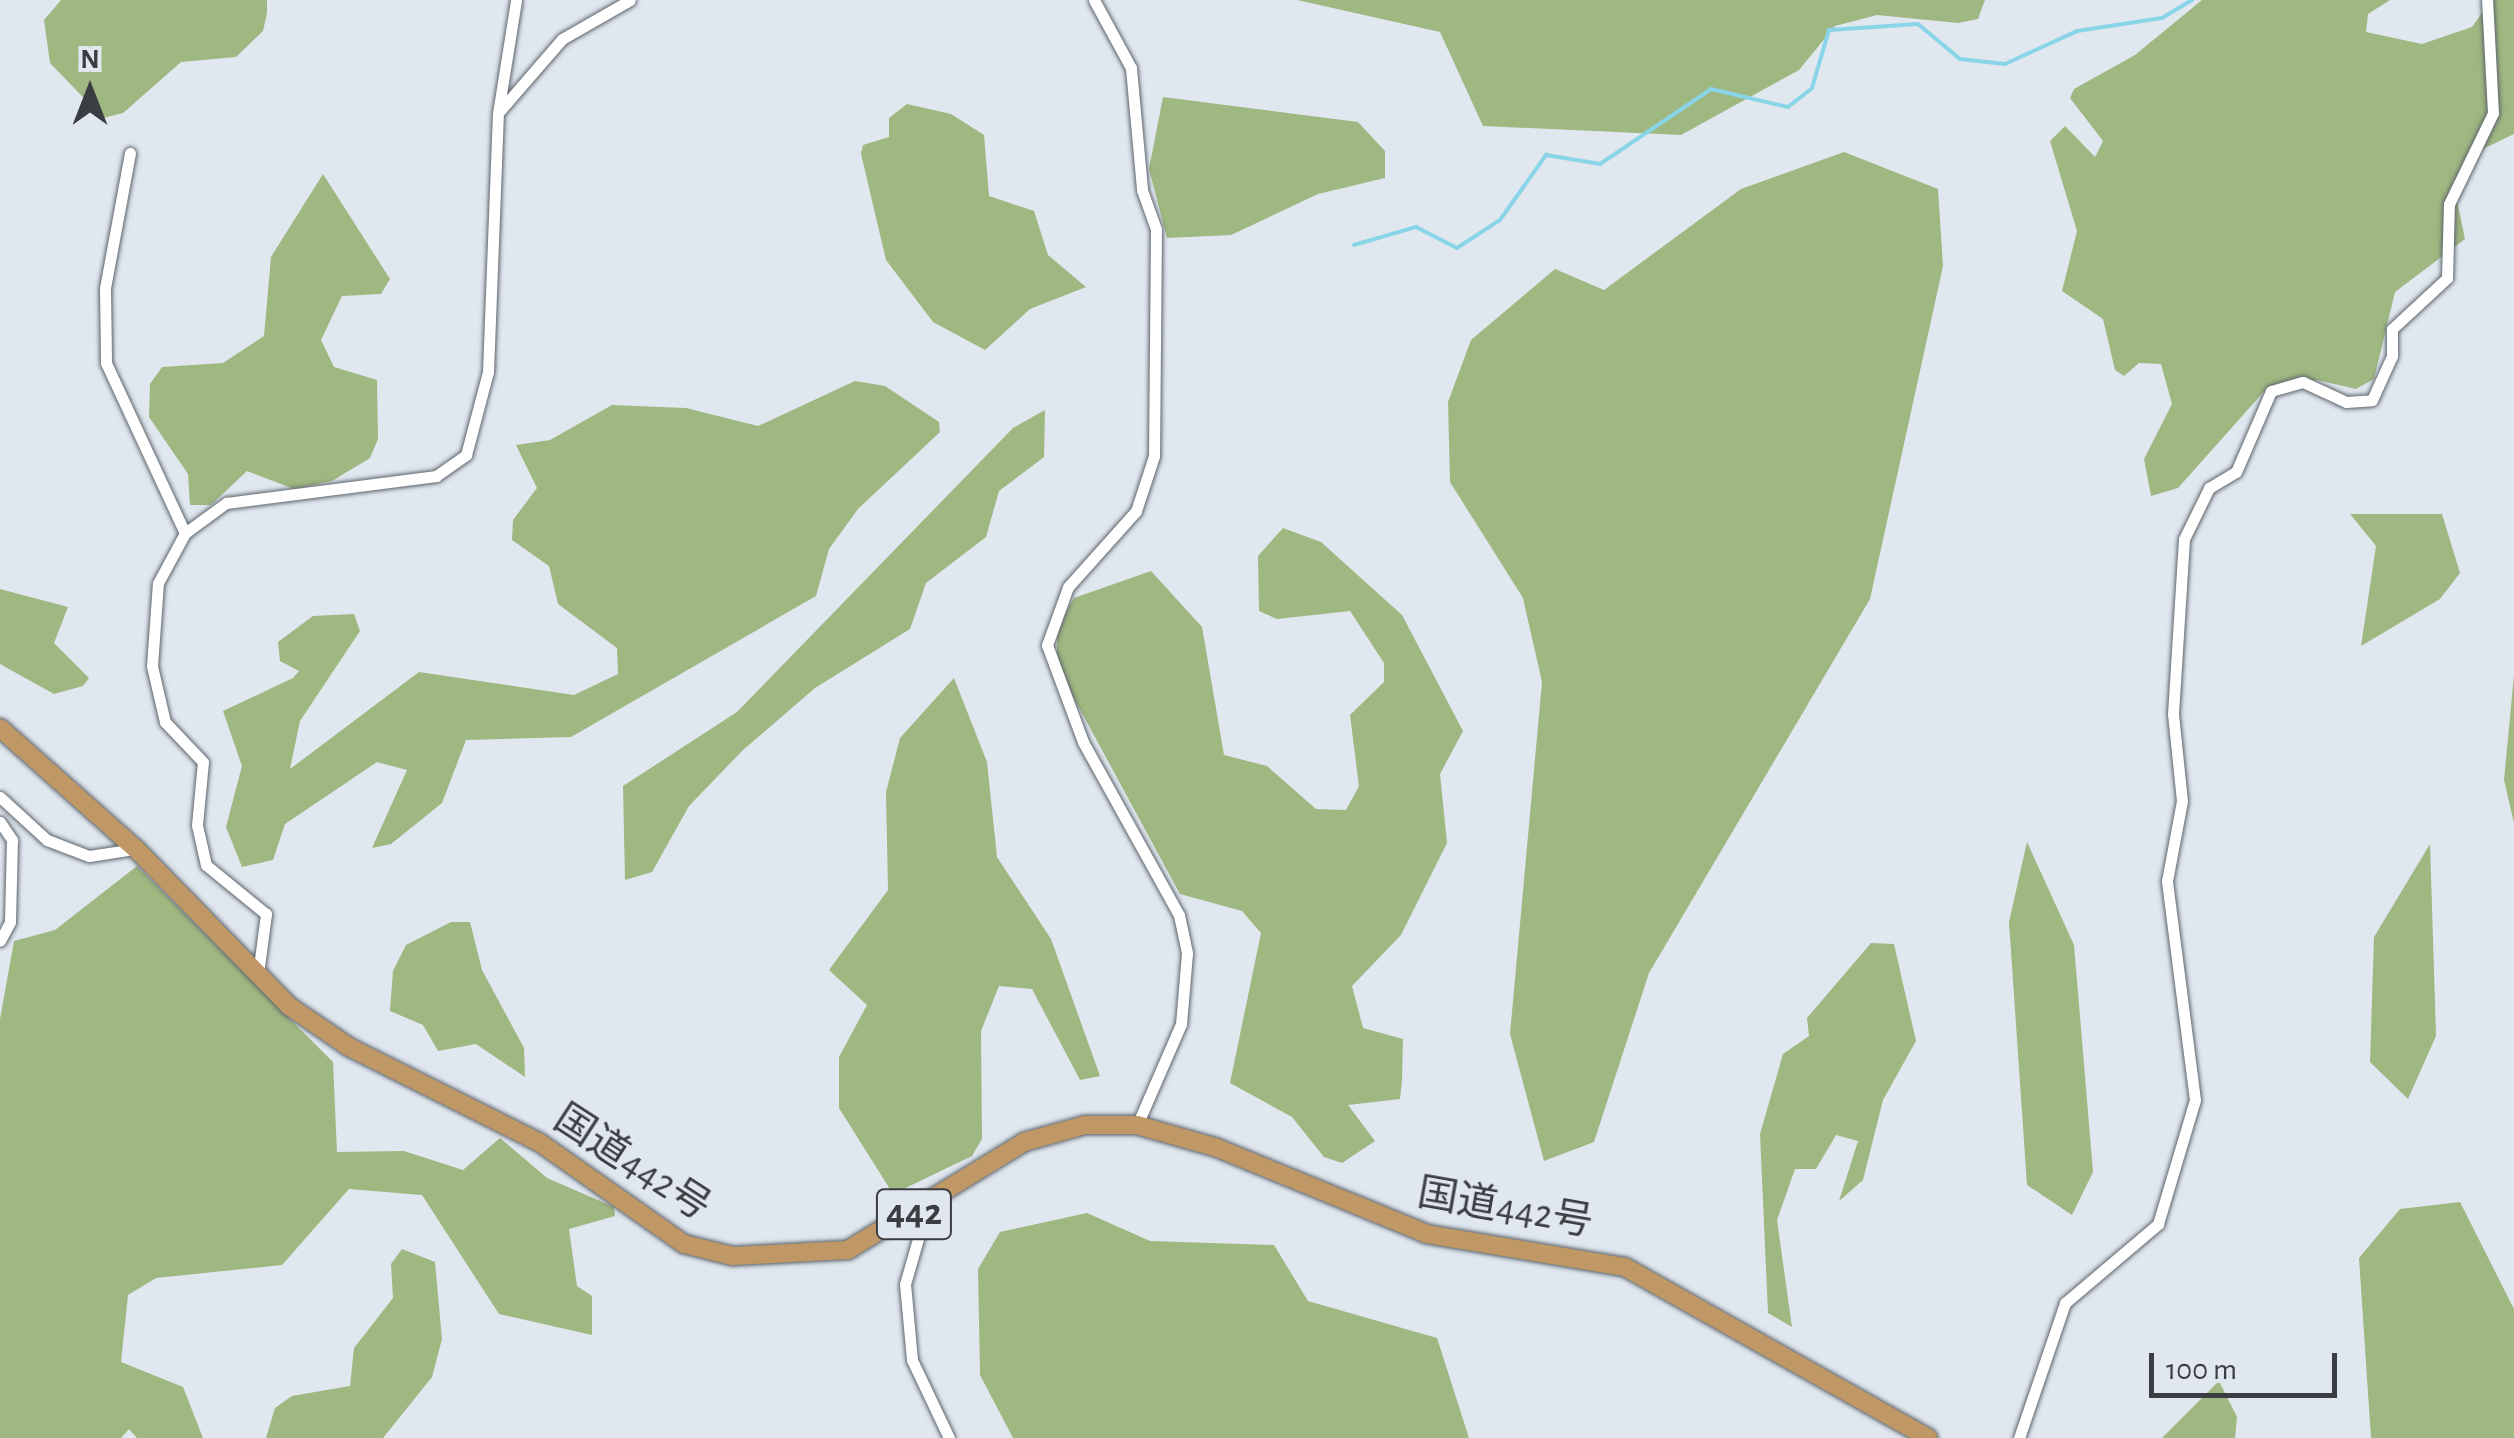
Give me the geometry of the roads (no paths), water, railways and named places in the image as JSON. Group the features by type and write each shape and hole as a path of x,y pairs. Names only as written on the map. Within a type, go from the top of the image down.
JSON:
{"highway":[{"name":"国道442号","path":"0,728 136,848 258,974 349,1047 539,1142 660,1230 707,1252 848,1250 1024,1142 1085,1125 1137,1125 1215,1147 1427,1234 1625,1267 1928,1438"}],"street":[{"path":"258,974 266,914 206,864 198,825 203,762 165,722 152,666 156,593 185,533 226,503 436,476 466,455 488,372 498,113 516,0"},
{"path":"498,113 562,39 630,0"},
{"path":"1094,0 1131,68 1142,190 1156,229 1154,456 1136,510 1068,587 1047,646 1083,742 1179,914 1187,953 1181,1024 1137,1125"},
{"path":"2019,1438 2065,1303 2158,1224 2195,1100 2167,881 2182,800 2173,714 2184,538 2209,488 2236,472 2271,392 2303,382 2346,402 2372,400 2392,356 2392,329 2447,278 2449,204 2493,113 2487,0"},
{"path":"130,154 105,288 106,363 185,533"},
{"path":"0,797 47,840 89,856 136,848"},
{"path":"0,822 12,840 10,922 0,941"},
{"path":"928,1204 904,1284 912,1360 949,1438"}],"waterway":[{"path":"1354,245 1416,227 1457,248 1500,220 1546,155 1600,164 1711,89 1788,107 1812,88 1829,30 1918,24 1960,59 2005,64 2077,31 2162,18 2192,0"}]}
